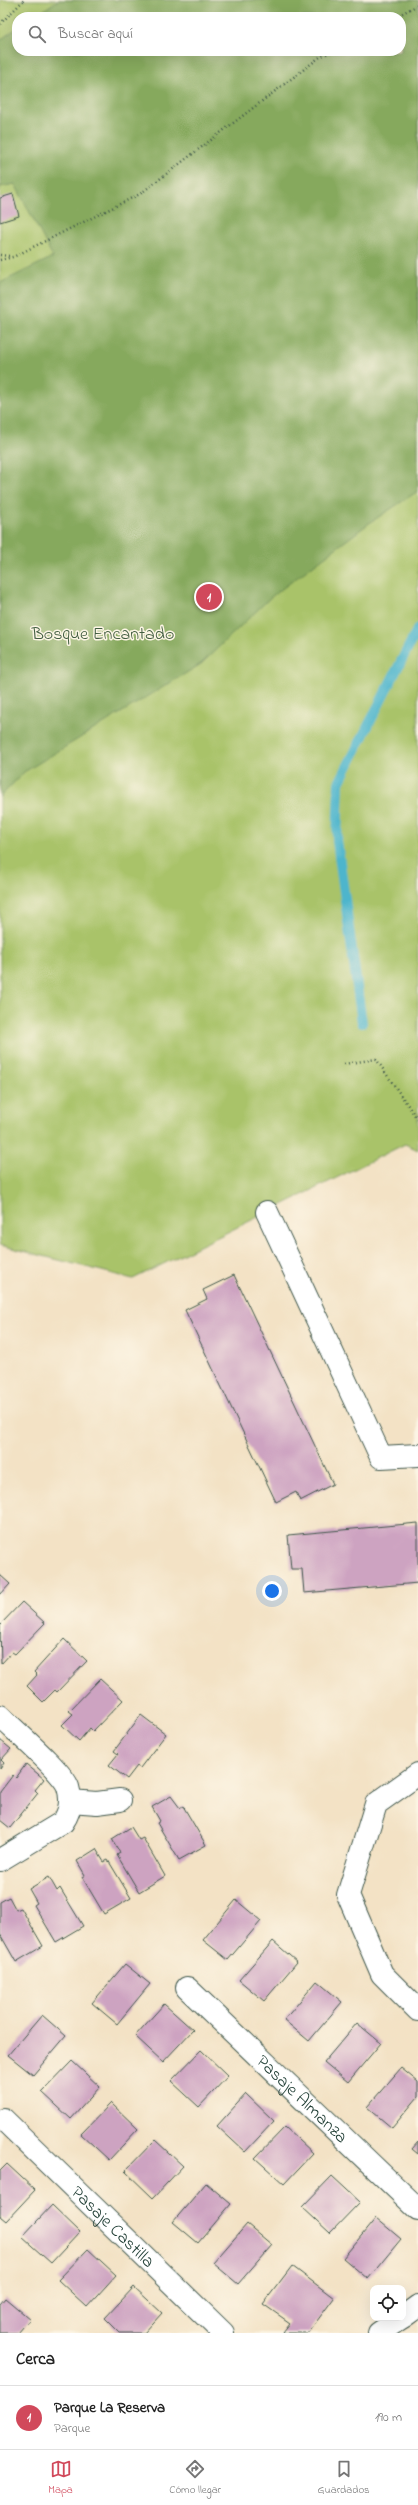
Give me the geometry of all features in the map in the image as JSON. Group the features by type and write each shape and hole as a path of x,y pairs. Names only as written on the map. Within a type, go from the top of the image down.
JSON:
{"street":[{"path":"268,1212 381,1457 418,1454"},
{"path":"0,1716 60,1775 68,1786 70,1801 69,1813 63,1822 0,1860"},
{"path":"418,1774 376,1804 348,1895 382,1974 418,2010"},
{"path":"70,1801 97,1803 120,1800"},
{"name":"Pasaje Almanza","path":"187,1988 418,2209"},
{"name":"Pasaje Castilla","path":"3,2119 224,2333"},
{"path":"406,2314 418,2306"},
{"path":"379,2333 396,2321"}],"path":[{"path":"0,24 24,0"},
{"path":"405,12 418,5"},
{"path":"0,260 13,256 140,194 322,56"},
{"path":"0,255 13,256"},
{"path":"344,1064 376,1059 418,1120"}],"green space":[{"name":"Bosque Encantado","path":"0,0 418,0 418,1150 405,1144 133,1279 0,1245"},
{"name":"Bosque Encantado","path":"58,0 418,0 418,491 368,524 271,597 201,664 24,772 0,797 0,283 53,257 15,184 0,187 0,40 12,32 12,56 406,56 406,12 41,12"}],"building":[{"path":"13,194 19,216 0,222 0,198"},
{"path":"234,1275 333,1484 300,1501 296,1492 276,1502 185,1310 207,1299 203,1290"},
{"path":"418,1523 418,1583 304,1593 302,1569 291,1569 288,1535"},
{"path":"0,1575 10,1584 0,1595"},
{"path":"22,1602 45,1623 15,1654 12,1652 1,1664 0,1625"},
{"path":"64,1639 87,1661 57,1692 55,1690 43,1702 27,1686 37,1675 34,1672"},
{"path":"100,1679 123,1700 93,1731 90,1728 79,1741 62,1725 73,1714 69,1711"},
{"path":"141,1715 166,1734 140,1768 137,1766 127,1779 109,1765 118,1754 114,1751"},
{"path":"0,1740 11,1749 1,1760 4,1763 0,1769"},
{"path":"26,1764 44,1779 35,1790 38,1793 10,1828 0,1820 0,1792 13,1775 16,1778"},
{"path":"171,1796 180,1808 183,1806 206,1845 179,1860 157,1823 160,1821 152,1807"},
{"path":"131,1827 139,1840 143,1838 165,1876 139,1892 117,1855 120,1853 112,1839"},
{"path":"96,1849 104,1862 108,1860 131,1898 104,1914 82,1877 85,1875 77,1861"},
{"path":"49,1877 57,1891 60,1888 83,1926 56,1942 34,1905 37,1903 29,1889"},
{"path":"9,1897 16,1910 21,1908 43,1946 16,1962 0,1934 0,1902"},
{"path":"236,1900 261,1921 228,1960 203,1940"},
{"path":"273,1941 297,1962 264,2001 239,1980"},
{"path":"125,1964 150,1984 117,2024 92,2003"},
{"path":"317,1981 342,2002 309,2041 284,2020"},
{"path":"164,2004 193,2030 163,2062 135,2036"},
{"path":"42,2015 66,2036 33,2075 8,2055"},
{"path":"357,2023 381,2043 348,2082 324,2062"},
{"path":"201,2050 228,2076 199,2107 171,2081"},
{"path":"72,2061 100,2087 71,2119 42,2092"},
{"path":"401,2068 418,2082 418,2097 392,2128 367,2107"},
{"path":"246,2094 274,2121 245,2152 217,2126"},
{"path":"111,2103 138,2129 109,2160 81,2134"},
{"path":"285,2127 313,2153 284,2184 255,2158"},
{"path":"155,2140 183,2166 153,2198 125,2171"},
{"path":"418,2142 418,2154 412,2149"},
{"path":"7,2164 35,2190 6,2221 0,2216 0,2171"},
{"path":"332,2176 360,2202 330,2233 302,2207"},
{"path":"206,2183 231,2204 198,2243 173,2222"},
{"path":"52,2205 80,2232 51,2263 22,2237"},
{"path":"376,2218 401,2239 368,2279 343,2258"},
{"path":"247,2224 272,2245 238,2284 213,2263"},
{"path":"88,2249 116,2275 87,2307 58,2280"},
{"path":"292,2266 334,2298 308,2333 283,2332 290,2323 263,2304"},
{"path":"134,2287 162,2313 144,2333 120,2333 105,2318"},
{"path":"5,2298 30,2319 18,2333 0,2333 0,2304"}],"waterway":[{"path":"362,1023 337,841 339,783 418,628"}],"place":[{"name":"Parque La Reserva","path":"209,597"}]}
